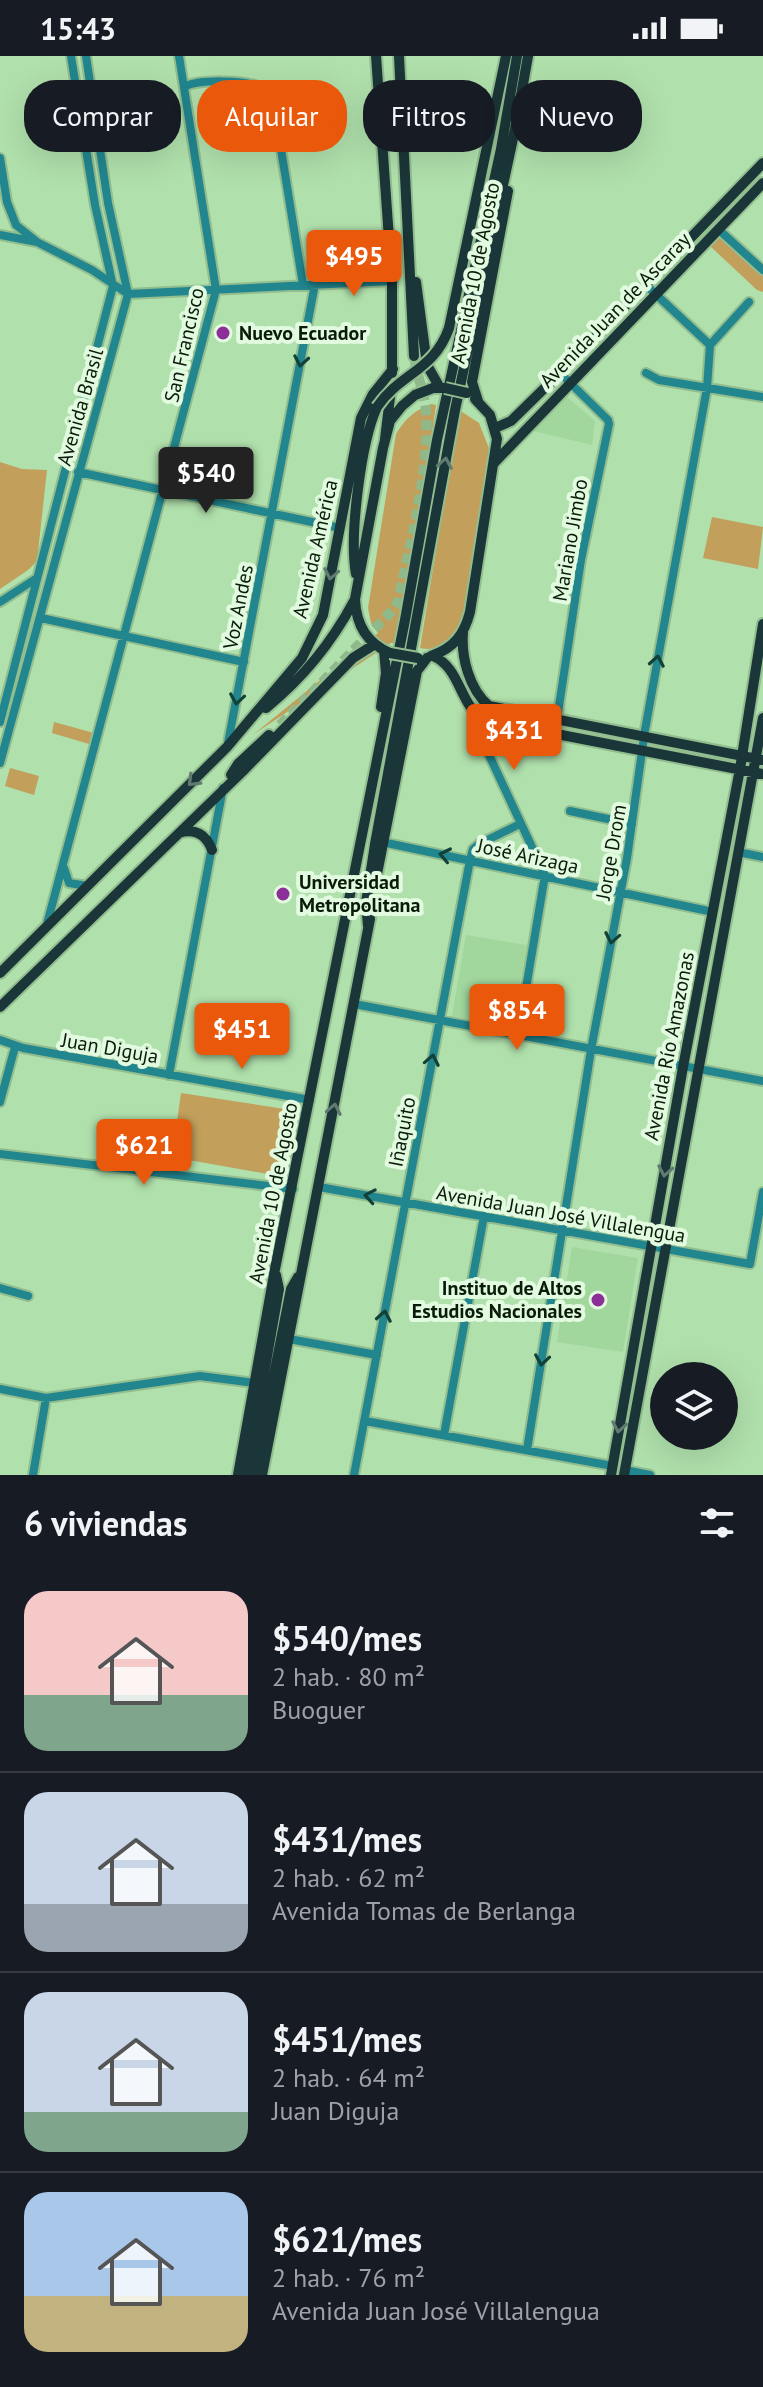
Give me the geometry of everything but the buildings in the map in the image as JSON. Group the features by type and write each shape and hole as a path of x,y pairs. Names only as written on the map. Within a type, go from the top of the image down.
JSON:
{"main road":[{"path":"376,56 392,281 393,369 385,439"},
{"path":"399,56 414,356"},
{"name":"Avenida 10 de Agosto","path":"357,580 352,549 353,531 369,429 377,407 392,388 430,361 449,328 506,56"},
{"name":"Avenida 10 de Agosto","path":"238,1475 275,1269 418,550 437,440 501,149 517,56"},
{"name":"Avenida 10 de Agosto","path":"368,926 366,903 380,813 455,410 528,56"},
{"name":"Avenida 10 de Agosto","path":"495,428 490,415 473,393 472,382 535,56"},
{"path":"481,184 501,149"},
{"path":"405,154 423,345 430,374 442,388"},
{"name":"Avenida Juan de Ascaray","path":"495,428 511,421 560,373 763,163"},
{"name":"Avenida Juan de Ascaray","path":"494,463 763,183"},
{"name":"Avenida América","path":"0,973 227,747 302,658 323,615 361,418 373,394 393,369"},
{"name":"Avenida 10 de Agosto","path":"346,918 345,893 386,673 383,649 360,626 355,599 385,439 393,416 420,392 442,388 467,393 478,401"},
{"path":"495,428 494,463 462,650 465,664 484,701 489,706 556,727 644,750 758,773"},
{"name":"Avenida América","path":"246,724 280,697 329,643 355,599"},
{"name":"Avenida Río Amazonas","path":"612,1471 683,1067 740,769 763,624"},
{"name":"Avenida 10 de Agosto","path":"262,1475 417,671 426,657 450,647 463,632"},
{"path":"0,1007 90,922 353,658 383,649 447,664 472,711 484,720 644,738 760,760"},
{"name":"Avenida Río Amazonas","path":"624,1473 738,852 758,773 763,718"},
{"path":"224,787 238,764 280,725"},
{"path":"177,833 188,830 198,832 207,839 212,850"},
{"path":"254,1475 291,1289 304,1268"},
{"path":"246,1475 279,1289 275,1269"}],"street":[{"name":"Avenida Brasil","path":"0,722 113,286 95,205 71,56"},
{"name":"Avenida Brasil","path":"0,763 128,294 108,203 86,56"},
{"name":"San Francisco","path":"47,925 216,290 179,56"},
{"path":"184,87 200,80 247,83 260,87 273,100 303,285"},
{"path":"0,158 7,202 16,225 37,242 92,270 128,294 392,281"},
{"path":"718,229 763,270"},
{"path":"0,235 37,242"},
{"name":"Voz Andes","path":"227,747 315,284"},
{"path":"647,286 710,345 749,302"},
{"name":"Jorge Drom","path":"527,1450 591,1050 707,388 710,345"},
{"name":"Mariano Jimbo","path":"556,727 581,560 609,424 560,373"},
{"path":"646,373 659,380 763,397"},
{"path":"78,472 340,528"},
{"path":"0,602 37,578 50,583"},
{"path":"41,618 244,662"},
{"path":"489,706 482,740 545,875 518,1036"},
{"path":"169,1075 224,787"},
{"path":"570,811 632,824"},
{"path":"470,860 473,849 479,844 520,824"},
{"name":"José Arizaga","path":"382,842 713,912"},
{"path":"738,852 763,857"},
{"name":"Iñaquito","path":"354,1475 470,860"},
{"path":"63,868 69,883 88,886"},
{"path":"354,1004 763,1081"},
{"name":"Juan Diguja","path":"0,1040 15,1047 310,1100"},
{"path":"0,1102 15,1047"},
{"path":"0,1154 293,1189"},
{"name":"Avenida Juan José Villalengua","path":"319,1187 750,1264 763,1192"},
{"path":"444,1435 484,1216"},
{"path":"0,1288 28,1296"},
{"path":"289,1339 377,1355"},
{"path":"0,1389 46,1398 200,1376 255,1383"},
{"path":"33,1475 46,1398"},
{"path":"365,1421 527,1450 612,1471"},
{"path":"624,1473 650,1475"}],"shaded area":[{"path":"725,231 763,265 763,292 757,290 710,246"},
{"path":"567,397 595,421 592,445 534,431"},
{"path":"431,404 436,405 397,643 391,643 254,734 378,633 371,623 368,608 396,434 411,416"},
{"path":"459,410 479,423 490,451 464,617 447,642 435,648 420,648"},
{"path":"0,462 22,469 47,470 37,561 0,589"},
{"path":"712,517 763,527 758,569 703,558"},
{"path":"54,722 94,733 89,744 52,733"},
{"path":"10,768 39,776 34,795 5,786"},
{"path":"466,935 527,945 512,1026 452,1016"},
{"path":"181,1093 291,1110 279,1176 172,1157"},
{"name":"Instituo de Altos Estudios Nacionales","path":"572,1247 638,1258 623,1352 557,1342"}],"tunnel":[{"path":"280,725 398,602 425,458 425,404 414,356"}],"place":[{"name":"Nuevo Ecuador","path":"223,333"},
{"name":"Universidad Metropolitana","path":"283,894"},
{"name":"Instituo de Altos Estudios Nacionales","path":"598,1300"}]}
